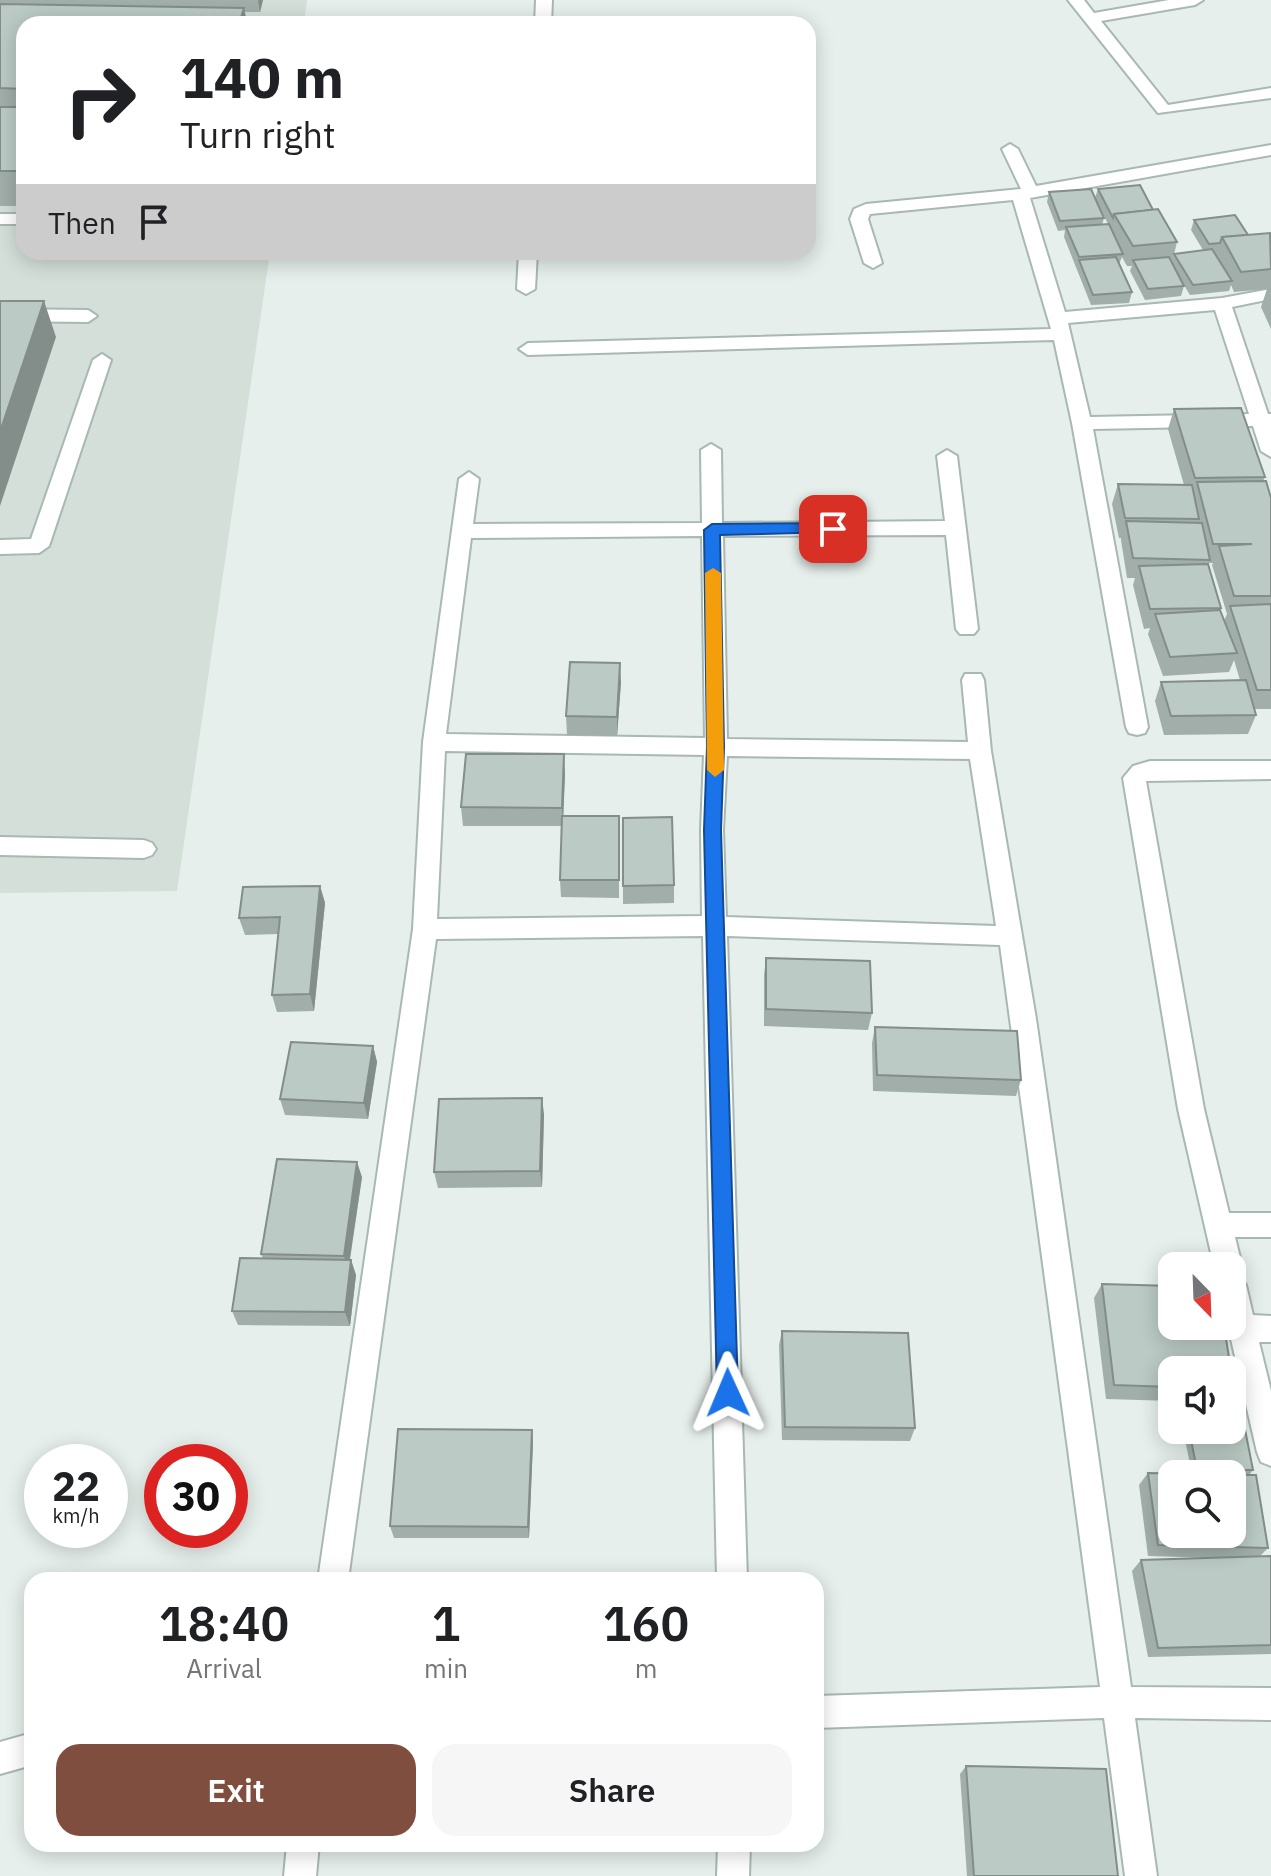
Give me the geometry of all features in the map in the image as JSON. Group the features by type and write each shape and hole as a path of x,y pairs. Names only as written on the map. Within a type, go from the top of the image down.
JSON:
{"street":[{"path":"1076,0 1164,110 1271,93"},
{"path":"1092,18 1195,0"},
{"path":"1010,149 1026,193 1082,423 1137,727"},
{"path":"873,263 859,219 860,213 866,209 1026,193 1271,150"},
{"path":"526,289 528,260"},
{"path":"528,349 1060,326 1222,304 1271,294"},
{"path":"1222,304 1267,420 1271,451"},
{"path":"0,315 88,316"},
{"path":"0,547 39,546 102,360"},
{"path":"1082,423 1267,420"},
{"path":"711,450 716,747 712,830 732,1572"},
{"path":"947,456 967,629"},
{"path":"334,1572 425,929 434,742 469,479"},
{"path":"463,531 954,528"},
{"path":"973,680 980,751 1027,1035 1141,1876"},
{"path":"434,742 980,751"},
{"path":"1225,1252 1191,1109 1134,778 1150,770 1271,770"},
{"path":"0,846 144,849"},
{"path":"425,929 716,926 1010,936"},
{"path":"1218,1225 1271,1225"},
{"path":"1246,1328 1271,1329"},
{"path":"1245,1340 1271,1448"},
{"path":"824,1712 1116,1702 1271,1704"},
{"path":"0,1758 24,1751"},
{"path":"300,1876 302,1852"},
{"path":"733,1876 734,1852"}],"shaded area":[{"path":"0,0 307,0 305,16 16,16 16,260 269,260 177,891 0,893"}],"building":[{"path":"0,4 244,8 242,16 16,16 16,89 0,88"},
{"path":"0,107 16,107 16,171 0,171"},
{"path":"1140,185 1153,210 1114,214 1113,218 1098,189"},
{"path":"1091,189 1104,218 1060,221 1049,192"},
{"path":"1158,209 1177,242 1133,246 1114,214"},
{"path":"1235,215 1248,235 1222,237 1220,243 1209,244 1194,220"},
{"path":"1109,224 1123,254 1079,257 1066,227"},
{"path":"1270,233 1271,269 1241,272 1222,237"},
{"path":"1212,249 1232,281 1193,285 1174,254"},
{"path":"1116,257 1132,292 1093,295 1079,260"},
{"path":"1169,257 1184,286 1148,289 1133,260"},
{"path":"0,301 44,301 0,432"},
{"path":"1241,408 1265,477 1195,478 1174,409"},
{"path":"1266,481 1271,498 1271,596 1234,596 1219,546 1252,544 1213,544 1197,482"},
{"path":"1118,484 1192,485 1199,519 1125,518"},
{"path":"1126,521 1202,523 1210,560 1133,558"},
{"path":"1208,564 1221,608 1150,609 1139,566"},
{"path":"1271,604 1271,690 1257,690 1230,606"},
{"path":"1220,610 1237,653 1170,657 1155,614"},
{"path":"570,662 620,663 617,717 566,716"},
{"path":"1246,680 1256,715 1171,716 1161,682"},
{"path":"466,754 564,754 562,808 461,807"},
{"path":"562,816 619,816 619,880 560,880"},
{"path":"672,817 674,885 623,886 623,818"},
{"path":"320,886 310,994 272,995 280,917 239,918 243,887"},
{"path":"766,958 870,961 872,1013 766,1009"},
{"path":"875,1027 1017,1031 1021,1080 877,1075"},
{"path":"291,1042 373,1046 364,1103 280,1099"},
{"path":"542,1098 540,1171 434,1172 439,1099"},
{"path":"277,1159 357,1162 344,1256 261,1254"},
{"path":"240,1258 351,1260 345,1312 232,1311"},
{"path":"1102,1284 1158,1286 1158,1340 1226,1340 1229,1356 1158,1356 1158,1387 1114,1385"},
{"path":"782,1331 908,1333 915,1428 785,1427"},
{"path":"398,1429 532,1430 528,1527 390,1526"},
{"path":"1246,1434 1253,1470 1246,1470 1246,1460 1195,1460 1192,1444 1246,1444"},
{"path":"1148,1473 1158,1473 1158,1545"},
{"path":"1246,1475 1256,1475 1268,1548 1246,1547"},
{"path":"1271,1556 1271,1645 1158,1648 1141,1560"},
{"path":"966,1766 1106,1769 1118,1876 974,1876"}],"slow traffic":[{"path":"713,573 715,770"}],"route":[{"path":"728,1393 712,830 716,747 712,530 833,529"}]}
